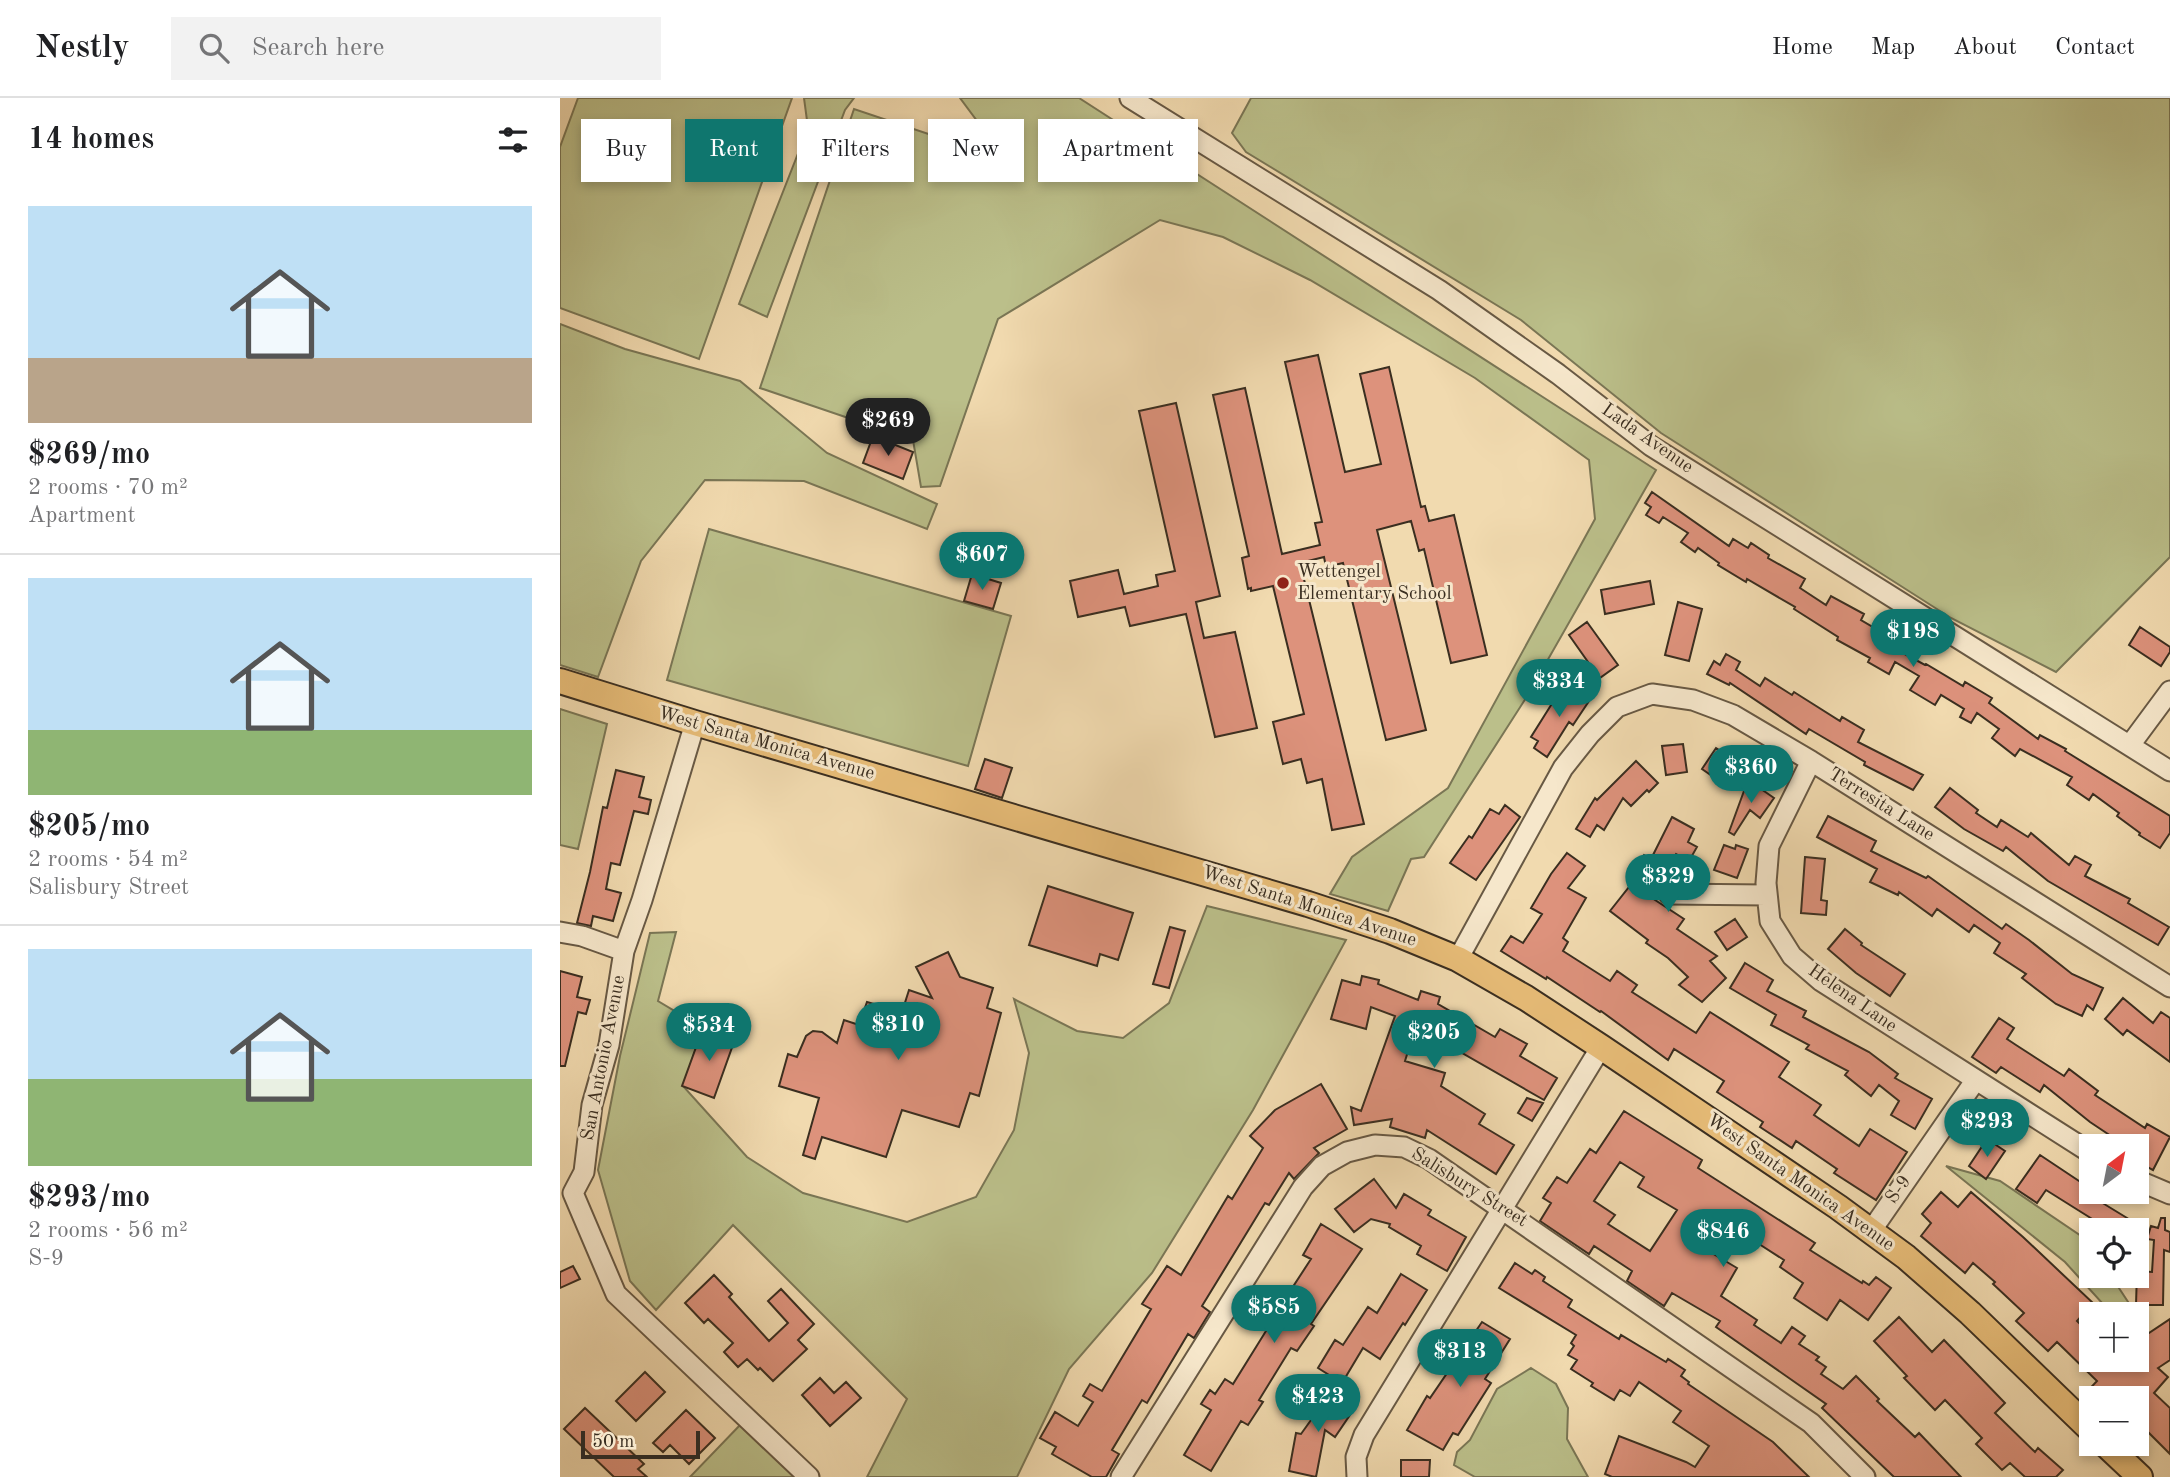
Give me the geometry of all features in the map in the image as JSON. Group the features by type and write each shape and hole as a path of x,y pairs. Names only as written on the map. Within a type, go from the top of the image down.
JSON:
{"main road":[{"name":"West Santa Monica Avenue","path":"560,681 1323,908 1402,935 1458,958 1601,1047 1871,1231 1939,1284 2079,1418"},
{"path":"2118,1456 2140,1477"}],"street":[{"name":"Lada Avenue","path":"1130,98 1439,289 1558,374 1651,446 2170,771"},
{"path":"2130,745 2170,691"},
{"name":"Terresita Lane","path":"1458,958 1563,768 1590,734 1618,707 1652,694 1693,700 1733,715 1811,761 2170,987"},
{"name":"San Antonio Avenue","path":"695,723 624,951 609,1045 592,1105 584,1172 566,1195 616,1294 809,1477"},
{"name":"Helena Lane","path":"1811,761 1769,846 1766,883 1770,921 1792,956 1821,981 2079,1146"},
{"path":"1669,894 1767,895"},
{"path":"560,932 582,936 624,951"},
{"path":"1357,1477 1356,1457 1364,1435 1601,1047"},
{"name":"S-9","path":"1871,1231 1975,1081"},
{"name":"Salisbury Street","path":"1121,1477 1303,1187 1322,1166 1347,1152 1375,1145 1404,1147 1429,1159 1504,1209 1811,1423 1865,1477"},
{"path":"2149,1185 2170,1194"}],"green space":[{"path":"578,98 792,98 783,123 783,119 685,119 685,182 762,182 699,359 560,308 560,147"},
{"path":"804,98 854,98 842,119 807,119"},
{"path":"960,98 1079,98 1112,119 1038,119 1038,182 1198,182 1198,175 1656,470 1526,698 1424,857 1411,859 1388,911 1330,894 1352,857 1448,788 1595,519 1589,460 1475,378 1310,280 1223,237 1160,220 998,319 940,486 921,487 913,440 760,388 829,182 914,182 914,129 928,134 928,182 1024,182 1024,119 976,119"},
{"path":"1251,98 2170,98 2170,557 2056,672 1951,618 1661,433 1521,320 1246,152 1232,133"},
{"path":"854,109 884,119 851,119"},
{"path":"797,156 797,182 818,182 767,317 739,304"},
{"path":"560,324 625,349 740,381 827,453 937,504 927,529 804,481 705,480 641,561 598,677 560,665"},
{"path":"709,529 1011,616 968,766 667,680"},
{"path":"560,709 607,724 578,849 560,845"},
{"path":"1207,906 1346,940 1253,1110 1152,1273 1069,1369 1017,1477 867,1477 907,1399 733,1225 656,1310 630,1281 598,1170 620,1056 650,933 676,932 658,1001 703,1028 683,1086 747,1157 803,1193 907,1222 976,1197 1014,1130 1029,1053 1014,999 1077,1031 1123,1038 1169,1003"},
{"path":"1946,1166 2000,1181 2079,1235 2079,1277 2065,1262"},
{"path":"2088,1288 2119,1288 2128,1302 2101,1302"},
{"path":"1531,1368 1556,1384 1568,1408 1567,1439 1588,1477 1475,1477 1454,1465 1457,1452 1470,1440 1497,1389"},
{"path":"742,1423 798,1477 690,1477"}],"building":[{"path":"1318,355 1345,472 1381,464 1360,374 1389,367 1421,507 1425,506 1429,521 1454,515 1487,655 1451,663 1424,549 1419,551 1411,521 1377,530 1426,730 1386,740 1343,563 1326,567 1324,557 1300,563 1364,824 1332,830 1322,779 1307,783 1301,759 1283,764 1273,722 1304,714 1273,586 1251,591 1251,588 1248,589 1242,558 1249,556 1213,395 1245,388 1282,554 1320,545 1315,523 1322,522 1285,362"},
{"path":"1176,403 1220,596 1196,602 1204,638 1235,632 1257,728 1215,737 1186,614 1130,626 1125,607 1078,617 1070,581 1118,570 1124,594 1158,586 1156,575 1175,571 1139,411"},
{"path":"873,436 913,452 903,479 863,463"},
{"path":"1652,492 1729,546 1733,539 1748,548 1751,543 1769,555 1768,558 1805,579 1800,588 1826,605 1831,596 1864,614 1861,620 1883,633 1886,629 1907,640 1901,652 1963,686 1965,682 1992,698 1989,703 2038,739 2040,735 2066,749 2065,751 2170,816 2170,833 2160,848 2139,835 2140,833 2117,816 2119,813 2093,794 2089,800 2067,785 2072,777 2020,749 2015,756 1992,738 1999,729 1977,713 1971,723 1960,717 1964,709 1941,695 1935,705 1910,690 1919,676 1895,662 1889,674 1868,662 1870,658 1837,640 1838,637 1794,609 1795,607 1718,565 1719,563 1698,548 1695,552 1681,542 1688,533 1663,517 1659,523 1646,515 1651,507 1645,503"},
{"path":"972,574 1001,583 993,609 964,601"},
{"path":"1650,581 1654,604 1605,614 1601,590"},
{"path":"1678,602 1702,609 1689,661 1665,655"},
{"path":"1587,622 1618,665 1597,680 1569,635"},
{"path":"2140,627 2170,647 2170,652 2161,666 2129,645"},
{"path":"1726,654 1740,662 1736,670 1760,686 1765,678 1792,695 1794,692 1840,721 1842,717 1864,730 1858,742 1923,775 1913,790 1864,765 1865,762 1809,729 1806,734 1730,683 1729,685 1707,674 1714,661 1720,665"},
{"path":"1563,686 1576,694 1579,690 1591,698 1573,725 1569,722 1547,757 1534,748 1538,741 1531,737"},
{"path":"1683,744 1687,772 1666,775 1662,746"},
{"path":"1716,748 1740,763 1728,787 1702,769"},
{"path":"985,759 1012,768 1002,798 975,789"},
{"path":"1636,761 1658,783 1631,806 1623,798 1604,830 1597,825 1590,837 1576,829 1595,798 1597,800"},
{"path":"616,770 644,777 639,797 651,800 648,814 634,811 620,865 611,863 606,889 621,893 613,921 593,916 591,926 577,923 603,807 607,808"},
{"path":"1748,780 1774,798 1760,818 1750,810 1734,835 1729,832"},
{"path":"1950,788 1978,810 1976,813 1997,827 2001,820 2028,837 2031,833 2069,865 2075,856 2091,865 2085,876 2130,899 2128,903 2169,927 2158,945 2048,881 2006,847 2003,851 1964,829 1935,807"},
{"path":"1505,805 1520,817 1476,880 1450,863 1469,836 1472,838 1490,809 1499,814"},
{"path":"1828,816 1876,841 1871,851 1926,878 1928,876 2002,929 2006,924 2072,974 2103,988 2093,1010 2087,1005 2082,1016 2056,1004 2022,978 2026,974 1994,953 2000,943 1974,925 1969,932 1937,909 1932,916 1899,892 1898,895 1870,882 1877,869 1817,837"},
{"path":"1672,817 1694,829 1688,842 1697,847 1689,861 1676,854 1652,898 1684,919 1677,929 1717,956 1710,961 1726,978 1702,1002 1679,985 1688,977 1668,958 1646,943 1648,940 1610,911 1636,878 1632,876 1644,855 1651,859"},
{"path":"1724,845 1735,849 1736,845 1748,849 1737,878 1714,870"},
{"path":"1567,853 1585,866 1568,888 1586,898 1563,938 1568,942 1563,951 1610,981 1617,971 1637,985 1632,992 1696,1033 1710,1012 1789,1062 1779,1077 1821,1105 1814,1115 1859,1146 1870,1129 1907,1152 1876,1200 1834,1173 1837,1169 1796,1141 1792,1148 1760,1127 1763,1122 1717,1092 1724,1081 1674,1049 1668,1060 1601,1011 1501,951 1511,936 1523,943 1542,914 1531,908"},
{"path":"1805,857 1825,859 1821,900 1827,901 1826,915 1801,913"},
{"path":"1048,886 1133,913 1118,960 1100,954 1097,966 1029,945"},
{"path":"1735,919 1747,937 1727,950 1715,932"},
{"path":"1170,927 1185,931 1169,988 1153,984"},
{"path":"1845,929 1862,943 1861,945 1905,974 1890,996 1856,973 1828,949"},
{"path":"948,952 960,977 993,988 987,1008 1001,1013 979,1096 970,1093 959,1127 902,1110 886,1157 822,1137 815,1159 803,1155 819,1098 779,1086 788,1054 797,1057 806,1036 813,1031 822,1032 837,1043 844,1020 859,1025 867,1002 902,1012 909,990 932,998 916,967"},
{"path":"1745,963 1773,980 1767,991 1806,1011 1803,1017 1869,1052 1898,1074 1895,1078 1932,1099 1915,1129 1891,1115 1899,1101 1879,1085 1871,1096 1845,1075 1848,1071 1806,1049 1809,1045 1771,1025 1776,1015 1730,988"},
{"path":"560,971 582,977 577,997 590,1000 586,1014 578,1012 565,1066 560,1066"},
{"path":"1362,976 1379,980 1378,984 1418,1000 1421,991 1440,997 1438,1004 1495,1037 1500,1029 1527,1044 1520,1056 1557,1078 1544,1100 1427,1033 1424,1040 1413,1035 1405,1061 1445,1073 1441,1086 1485,1114 1479,1124 1514,1145 1496,1174 1427,1130 1425,1138 1390,1127 1392,1119 1354,1125 1351,1107 1361,1111 1395,1016 1371,1007 1366,1029 1331,1019 1342,980 1360,985"},
{"path":"2123,998 2153,1023 2161,1012 2170,1018 2170,1062 2127,1030 2123,1035 2105,1019"},
{"path":"1999,1018 2014,1028 2007,1039 2064,1076 2069,1069 2098,1091 2095,1095 2145,1128 2147,1124 2170,1137 2153,1170 2149,1168 2149,1134 2108,1134 2044,1085 2040,1092 2001,1067 1996,1073 1972,1057"},
{"path":"703,1028 735,1039 714,1098 682,1086"},
{"path":"1321,1084 1347,1129 1314,1148 1319,1153 1294,1179 1289,1173 1269,1205 1265,1203 1202,1306 1210,1312 1194,1338 1188,1334 1147,1403 1142,1400 1112,1450 1119,1454 1106,1477 1092,1477 1052,1454 1056,1447 1040,1438 1055,1412 1078,1426 1093,1402 1083,1396 1090,1384 1102,1391 1151,1309 1142,1304 1167,1266 1181,1275 1228,1196 1232,1199 1263,1148 1250,1136 1275,1110"},
{"path":"1527,1098 1543,1103 1532,1121 1518,1113"},
{"path":"1624,1111 1702,1160 1698,1168 1815,1243 1810,1250 1862,1283 1863,1281 1869,1285 1876,1277 1891,1288 1868,1320 1840,1300 1827,1320 1794,1298 1803,1283 1780,1267 1784,1260 1748,1237 1743,1245 1713,1225 1700,1246 1737,1268 1721,1296 1757,1320 1754,1325 1781,1343 1792,1327 1805,1336 1799,1344 1819,1357 1816,1360 1826,1367 1821,1374 1843,1389 1856,1376 1879,1399 1877,1401 1915,1437 1919,1433 1961,1477 1894,1477 1822,1408 1826,1404 1716,1327 1720,1321 1672,1293 1664,1306 1627,1281 1632,1271 1594,1246 1589,1254 1540,1221 1551,1203 1543,1198 1557,1177 1567,1183 1590,1149 1596,1153","holes":["1620,1162 1644,1177 1638,1187 1677,1210 1650,1251 1608,1224 1615,1215 1594,1201"]},
{"path":"1987,1139 2005,1151 1986,1179 1969,1166"},
{"path":"2040,1155 2079,1181 2079,1204 2104,1204 2127,1218 2091,1218 2046,1190 2037,1203 2016,1189"},
{"path":"1374,1179 1396,1208 1404,1194 1431,1210 1428,1215 1466,1237 1447,1271 1417,1254 1421,1246 1389,1227 1390,1224 1371,1219 1354,1232 1335,1209"},
{"path":"1941,1192 1958,1207 1971,1192 2092,1302 2079,1302 2079,1363 2057,1342 2048,1351 2016,1321 2024,1313 1973,1263 1965,1273 1921,1236 1931,1223 1922,1214"},
{"path":"2161,1218 2165,1218 2165,1230 2170,1232 2170,1252 2164,1250 2163,1305 2149,1305 2149,1302 2136,1302 2136,1288 2149,1288 2154,1240 2149,1239 2149,1232 2151,1226 2158,1228"},
{"path":"1321,1224 1362,1249 1311,1324 1314,1326 1297,1351 1291,1348 1259,1400 1263,1402 1248,1425 1241,1421 1211,1471 1184,1455 1211,1410 1201,1404 1210,1390 1215,1394 1225,1379 1233,1384 1266,1331 1262,1329 1278,1303 1281,1305 1311,1259 1303,1255"},
{"path":"1515,1263 1532,1274 1535,1270 1545,1277 1543,1281 1572,1300 1568,1307 1619,1339 1621,1335 1685,1370 1681,1376 1688,1384 1773,1442 1809,1477 1612,1477 1605,1474 1619,1436 1695,1467 1709,1446 1673,1422 1681,1411 1639,1382 1630,1396 1620,1390 1614,1400 1571,1369 1577,1360 1568,1355 1574,1346 1571,1343 1576,1335 1499,1288"},
{"path":"573,1266 580,1279 560,1288 560,1272"},
{"path":"1401,1274 1427,1290 1380,1359 1363,1348 1342,1383 1318,1368 1335,1340 1343,1345 1368,1307 1377,1313"},
{"path":"714,1275 732,1294 729,1297 769,1341 788,1323 768,1301 781,1289 814,1324 798,1340 807,1349 773,1381 747,1359 738,1367 724,1352 733,1343 708,1319 704,1323 685,1303"},
{"path":"1899,1317 1932,1352 1944,1340 2005,1403 1995,1413 2035,1452 2038,1448 2063,1470 2056,1477 2025,1477 2010,1463 2002,1470 1976,1444 1982,1438 1945,1400 1935,1410 1874,1341"},
{"path":"2170,1319 2170,1360 2158,1368 2168,1377 2154,1393 2170,1408 2170,1454 2149,1433 2149,1386 2092,1386 2097,1381 2088,1372 2149,1372 2149,1333"},
{"path":"1482,1322 1510,1339 1485,1379 1491,1383 1458,1435 1453,1433 1443,1450 1407,1430 1427,1396 1430,1398"},
{"path":"645,1372 665,1392 636,1421 616,1401"},
{"path":"820,1378 834,1393 846,1382 861,1398 830,1426 802,1395"},
{"path":"1327,1391 1354,1409 1335,1437 1325,1430 1316,1477 1289,1471 1296,1433 1301,1434"},
{"path":"585,1408 644,1464 638,1469 647,1477 614,1477 564,1429"},
{"path":"686,1410 715,1438 689,1464 670,1445 663,1452 653,1443"},
{"path":"1401,1460 1430,1460 1429,1477 1401,1477"}],"place":[{"name":"Wettengel Elementary School","path":"1283,583"}]}
